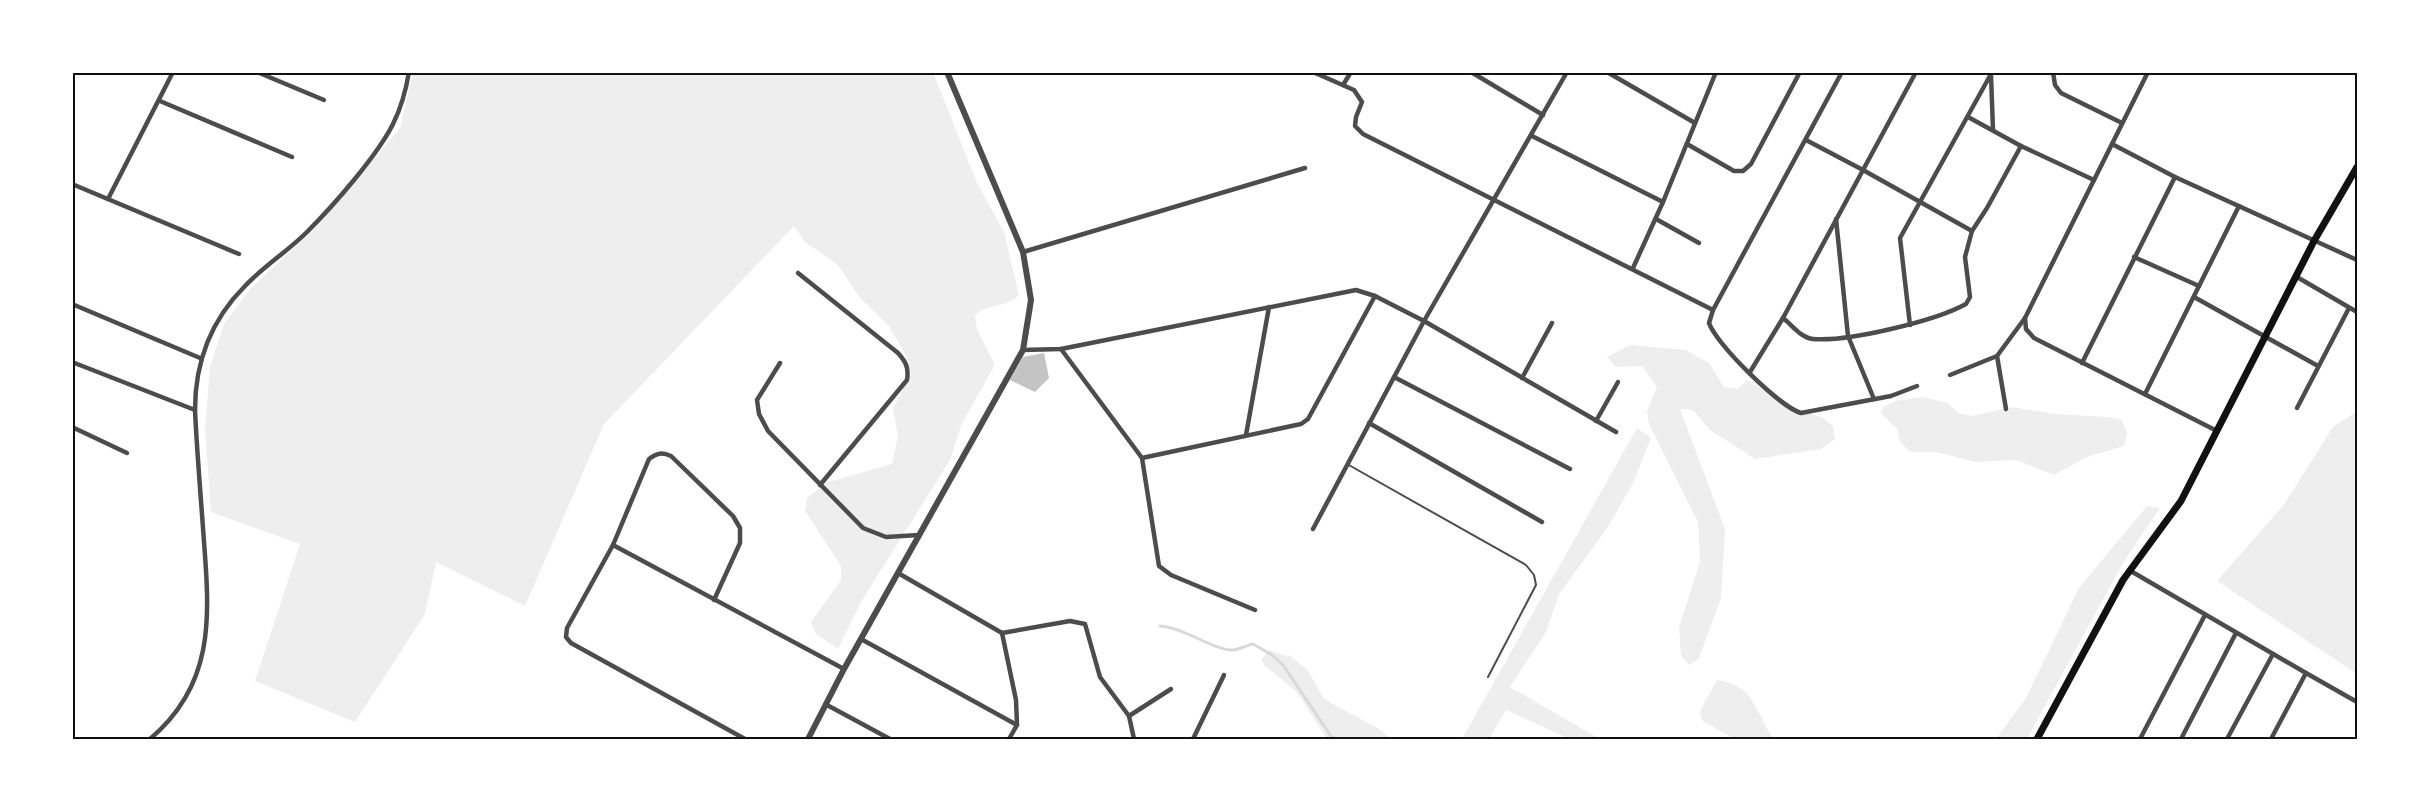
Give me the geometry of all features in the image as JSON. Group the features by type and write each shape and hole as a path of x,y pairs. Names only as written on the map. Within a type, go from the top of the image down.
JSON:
{"main road":[{"path":"2037,739 2129,570 2181,501 2267,337 2314,241 2357,167"}],"street":[{"path":"108,199 173,72"},
{"path":"257,72 324,100"},
{"path":"150,739 182,706 203,653 208,624 209,591 195,410 195,388 200,358 215,328 238,293 307,232 360,171 392,126 399,111 410,72"},
{"path":"808,739 844,669 1023,350 1031,300 1023,252 946,72"},
{"path":"1313,72 1354,90 1362,102 1355,126 1363,134 1713,310"},
{"path":"1343,85 1351,72"},
{"path":"1471,72 1543,115"},
{"path":"1314,530 1424,321 1567,72"},
{"path":"1607,72 1695,123"},
{"path":"1633,268 1664,202 1716,72"},
{"path":"1687,144 1734,171 1743,171 1750,164 1800,72"},
{"path":"1842,72 1713,310 1710,317 1711,330 1785,406 1801,412 1874,399 1917,386"},
{"path":"1750,372 1783,318 1916,72"},
{"path":"2053,72 2055,85 2061,93 2122,123"},
{"path":"1950,375 1997,356 2025,318 2148,72"},
{"path":"1910,324 1900,238 1991,73"},
{"path":"1991,73 1993,130"},
{"path":"160,100 292,158"},
{"path":"1968,117 2020,146 2094,180"},
{"path":"1532,136 1664,202"},
{"path":"1806,140 1972,231"},
{"path":"2112,144 2175,177 2357,260"},
{"path":"1783,318 1803,336 1812,339 1848,336 1910,324 1966,304 1970,297 1965,257 1972,231 2020,146"},
{"path":"1023,252 1305,168"},
{"path":"2082,363 2175,177"},
{"path":"72,184 239,254"},
{"path":"2145,394 2239,206"},
{"path":"1656,219 1699,243"},
{"path":"1836,219 1848,336 1874,399"},
{"path":"2134,257 2199,286"},
{"path":"798,273 898,353 906,363 908,371 907,380 820,485"},
{"path":"2296,277 2357,312"},
{"path":"1023,350 1061,350 1356,290 1375,296 1424,321 1616,432"},
{"path":"1142,458 1291,427 1308,419 1375,296"},
{"path":"2194,297 2318,366"},
{"path":"72,304 200,358"},
{"path":"1246,435 1269,307"},
{"path":"2297,408 2349,308"},
{"path":"2025,318 2026,329 2034,338 2217,431"},
{"path":"1522,378 1552,323"},
{"path":"1061,350 1142,458 1159,566 1171,575 1255,610"},
{"path":"1997,356 2006,409"},
{"path":"72,362 195,410"},
{"path":"780,363 757,400 759,414 768,431 863,528 886,537 919,535"},
{"path":"1394,377 1570,469"},
{"path":"1596,421 1618,382"},
{"path":"1369,423 1542,522"},
{"path":"72,427 127,453"},
{"path":"714,600 740,543 741,528 733,516 671,456 664,453 655,454 650,459 613,545 567,628 566,637 571,643 745,739"},
{"path":"613,545 844,669"},
{"path":"2129,570 2357,702"},
{"path":"898,573 1002,633 1070,621 1085,624 1100,677 1129,716 1134,739"},
{"path":"2139,739 2205,615"},
{"path":"1002,633 1016,700 1017,725 1009,739"},
{"path":"2181,739 2236,633"},
{"path":"861,639 1017,725"},
{"path":"2227,739 2273,654"},
{"path":"2271,739 2306,673"},
{"path":"1193,739 1224,675"},
{"path":"1129,716 1171,689"},
{"path":"827,705 890,739"}],"lane":[{"path":"1347,464 1526,565 1534,575 1536,585 1488,677"}],"shaded area":[{"path":"413,72 933,72 977,183 1004,232 1019,295 1008,302 986,308 975,315 977,329 995,365 962,423 950,460 861,602 838,649 816,634 811,622 841,580 841,566 805,511 807,498 828,482 892,464 898,436 893,409 911,374 909,361 889,326 860,298 838,265 805,242 794,226 604,424 525,606 436,562 425,614 355,722 255,681 300,544 211,512 205,429 210,367 224,324 252,287 316,228 400,128"},
{"path":"1630,345 1686,350 1710,364 1724,387 1738,389 1747,380 1794,409 1822,417 1833,426 1835,439 1821,449 1755,459 1710,430 1693,410 1680,409 1725,529 1721,598 1699,658 1689,665 1681,655 1679,627 1700,562 1698,522 1649,424 1647,411 1657,387 1642,366 1616,367 1607,357"},
{"path":"1922,397 1948,403 1958,413 1972,416 2012,407 2054,414 2108,417 2122,420 2127,433 2124,446 2087,457 2054,475 2016,460 1976,462 1936,452 1910,452 1900,442 1897,429 1881,413 1883,407 1895,401"},
{"path":"2357,411 2357,674 2217,581 2283,506 2333,427"},
{"path":"1637,428 1651,438 1633,483 1608,527 1559,594 1546,632 1510,687 1600,739 1570,739 1506,710 1489,739 1462,739"},
{"path":"2147,506 2160,508 2123,563 2027,739 1996,739 2026,698 2079,588"},
{"path":"1269,650 1288,657 1289,655 1307,669 1324,699 1379,729 1391,739 1327,739 1296,691 1265,666 1261,660"},
{"path":"1717,680 1730,683 1747,694 1774,739 1735,739 1703,721 1700,715 1701,709"}],"building":[{"path":"1044,353 1049,378 1035,392 1010,380 1023,357"}],"waterway":[{"path":"1160,626 1179,630 1227,650 1253,644 1272,655 1283,665 1333,739"}]}
